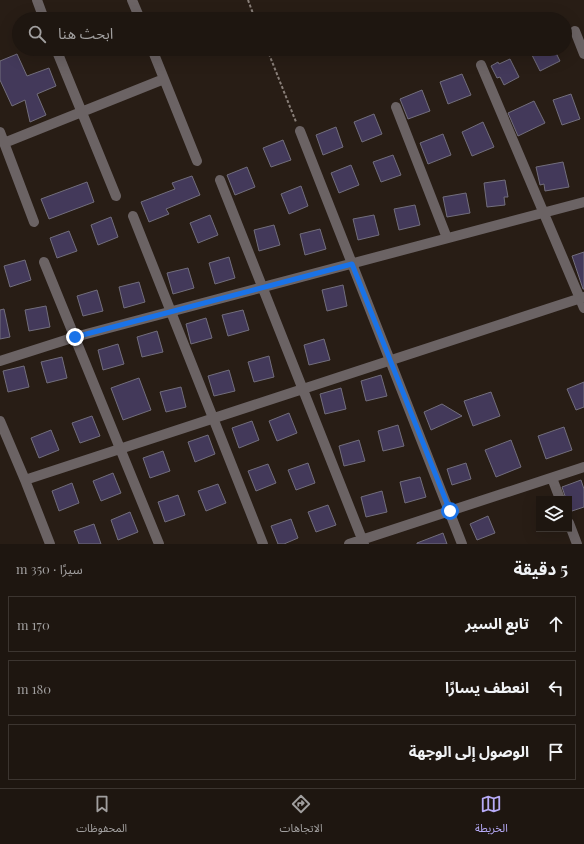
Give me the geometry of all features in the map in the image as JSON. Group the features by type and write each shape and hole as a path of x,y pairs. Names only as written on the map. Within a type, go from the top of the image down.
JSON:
{"street":[{"path":"37,0 41,12"},
{"path":"132,0 137,12"},
{"path":"574,31 584,54"},
{"path":"59,56 116,196"},
{"path":"155,56 197,161"},
{"path":"25,480 390,361 583,301 481,65"},
{"path":"4,143 164,79"},
{"path":"396,107 447,238"},
{"path":"300,131 462,544"},
{"path":"0,132 34,222"},
{"path":"220,180 363,542"},
{"path":"0,361 75,337 584,202"},
{"path":"133,216 262,544"},
{"path":"44,262 159,544"},
{"path":"0,421 50,544"},
{"path":"350,544 363,542 450,511 584,467"},
{"path":"552,478 559,496"},
{"path":"572,531 577,544"}],"path":[{"path":"248,0 252,12"},
{"path":"270,56 300,131"}],"building":[{"path":"12,56 18,56 27,76 49,68 56,86 37,94 46,115 30,122 25,100 12,106 0,80 0,61"},
{"path":"532,56 558,56 560,61 540,71"},
{"path":"510,59 519,77 504,85 500,77 497,78 491,66 498,62 499,64"},
{"path":"462,74 471,95 448,104 440,82"},
{"path":"422,90 430,111 408,119 400,99"},
{"path":"571,94 580,119 562,125 553,100"},
{"path":"534,101 545,123 518,136 508,113"},
{"path":"374,114 382,134 362,142 354,122"},
{"path":"483,122 494,147 472,156 462,132"},
{"path":"336,127 343,147 323,155 316,135"},
{"path":"443,134 451,155 428,164 420,143"},
{"path":"283,140 291,160 271,167 263,148"},
{"path":"393,155 401,175 381,182 373,162"},
{"path":"563,162 569,187 545,191 544,184 540,185 536,167"},
{"path":"351,165 359,185 339,193 331,173"},
{"path":"247,167 255,187 235,195 227,175"},
{"path":"192,176 200,195 166,209 169,214 149,222 141,202 175,189 172,183"},
{"path":"505,180 508,197 504,197 505,205 487,207 484,183"},
{"path":"87,182 94,202 49,219 41,199"},
{"path":"301,186 308,206 289,214 281,194"},
{"path":"466,193 470,213 447,217 443,197"},
{"path":"415,205 420,225 399,230 394,209"},
{"path":"210,215 218,235 198,243 190,223"},
{"path":"374,215 379,235 358,240 353,219"},
{"path":"111,217 118,237 98,245 91,225"},
{"path":"274,225 280,245 259,251 254,230"},
{"path":"320,229 326,249 305,255 300,234"},
{"path":"69,231 77,251 57,258 50,238"},
{"path":"584,252 584,289 583,289 572,256"},
{"path":"229,257 235,278 215,284 209,263"},
{"path":"25,260 31,280 10,287 4,266"},
{"path":"188,268 194,288 173,294 167,273"},
{"path":"139,282 145,302 124,308 119,287"},
{"path":"343,285 347,306 327,311 322,290"},
{"path":"97,290 103,311 83,316 77,296"},
{"path":"46,306 50,327 29,331 25,310"},
{"path":"4,309 10,337 0,339 0,310"},
{"path":"243,310 249,330 228,336 222,315"},
{"path":"206,318 212,338 191,344 186,324"},
{"path":"157,331 163,352 142,357 137,337"},
{"path":"324,339 330,360 309,365 304,345"},
{"path":"118,344 124,364 103,370 98,350"},
{"path":"269,356 274,377 254,382 248,362"},
{"path":"62,357 67,378 47,383 41,362"},
{"path":"24,366 29,387 8,392 3,371"},
{"path":"229,370 235,391 214,396 208,376"},
{"path":"381,375 387,396 366,401 361,381"},
{"path":"139,378 151,410 123,420 111,388"},
{"path":"584,382 584,407 576,410 567,389"},
{"path":"181,387 186,407 166,412 160,392"},
{"path":"341,388 346,409 325,414 320,394"},
{"path":"491,392 500,416 473,426 464,401"},
{"path":"442,404 462,416 431,430 424,412"},
{"path":"289,413 297,433 277,441 269,421"},
{"path":"92,416 100,436 80,443 72,423"},
{"path":"252,421 259,440 239,448 232,428"},
{"path":"398,425 404,446 383,451 378,431"},
{"path":"564,427 572,450 546,459 538,436"},
{"path":"51,430 59,450 39,458 31,438"},
{"path":"208,435 215,454 195,462 188,442"},
{"path":"359,440 365,461 344,466 339,446"},
{"path":"511,440 521,467 496,477 485,450"},
{"path":"163,451 170,471 150,478 143,458"},
{"path":"308,463 315,483 296,490 288,470"},
{"path":"466,463 471,479 452,485 447,469"},
{"path":"268,464 276,483 256,491 248,471"},
{"path":"113,473 121,493 101,501 93,481"},
{"path":"420,477 426,497 405,503 400,482"},
{"path":"581,480 584,489 584,507 572,511 572,496 565,496 562,487"},
{"path":"72,483 79,503 59,511 52,491"},
{"path":"218,484 226,503 206,511 198,491"},
{"path":"382,491 387,512 366,517 361,497"},
{"path":"178,495 185,515 165,522 158,502"},
{"path":"328,505 336,525 316,532 308,512"},
{"path":"130,512 138,532 118,540 111,520"},
{"path":"488,516 495,533 477,540 470,524"},
{"path":"291,519 298,538 284,544 278,544 271,526"},
{"path":"94,524 101,544 79,544 74,531"},
{"path":"443,533 447,544 417,544 417,543"}],"route":[{"path":"75,337 352,264 450,511"}]}
